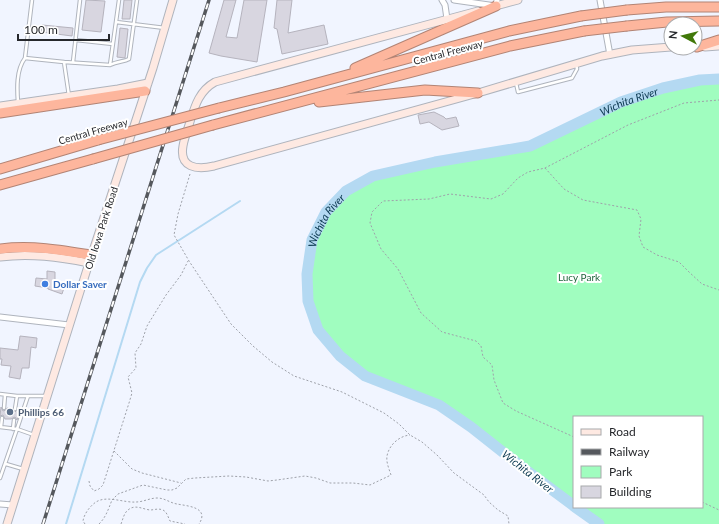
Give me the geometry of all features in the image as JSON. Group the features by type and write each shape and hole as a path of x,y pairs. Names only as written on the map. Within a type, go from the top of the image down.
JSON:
{"highway":[{"path":"326,81 497,3"},
{"name":"Central Freeway","path":"0,169 98,140 326,81 509,31 581,16 627,10 666,7 719,7"},
{"name":"Central Freeway","path":"0,185 213,125 548,37 584,30 666,22 719,21"},
{"path":"703,45 719,40"},
{"path":"0,113 18,106 146,87"},
{"path":"286,106 425,90 478,93"},
{"path":"0,249 32,247 49,248 90,259"}],"main road":[{"name":"Old Iowa Park Road","path":"7,524 173,0"},
{"path":"518,0 497,3 447,19 215,82 200,95 197,102 183,145 186,162 191,166 198,168 214,166 478,93 576,63 632,50 663,48"},
{"path":"703,47 719,46"},
{"path":"0,106 18,106"},
{"path":"0,257 32,255 90,259"}],"street":[{"path":"442,0 445,5 447,19"},
{"path":"454,0 497,3"},
{"path":"600,0 610,55"},
{"path":"0,317 69,325"},
{"path":"0,504 13,505"}],"lane":[{"path":"18,106 17,91 20,65 25,58 32,0"},
{"path":"73,62 80,0"},
{"path":"110,65 119,0"},
{"path":"25,58 110,65 130,59 137,0"},
{"path":"116,22 165,28"},
{"path":"76,40 113,44"},
{"path":"64,62 69,99"},
{"path":"515,81 518,92 572,78 577,69 576,63"},
{"path":"0,394 17,396 47,396"},
{"path":"4,408 5,395"},
{"path":"15,409 17,396"},
{"path":"0,478 28,396"},
{"path":"2,418 1,427 17,429 34,436"},
{"path":"13,429 14,420"},
{"path":"6,464 24,469"}],"path":[{"path":"573,436 516,411 503,403 494,380 492,365 483,357 481,346 476,341 442,332 421,313 398,269 381,249 370,223 372,212 383,201 429,199 450,194 491,199 503,194 518,178 528,172 544,168 628,124 684,103 719,100"},
{"path":"191,166 174,235 189,261 231,324 272,362 294,376 342,392 384,413 399,424 410,435 437,454 454,473 484,495 498,510 508,516 509,524"},
{"path":"544,168 564,189 583,200 638,210 641,220 639,236 643,248 657,255 679,262 702,284 719,290"},
{"path":"89,481 90,486 94,491 99,490 103,485 132,393 128,377 136,368 135,353 141,344 146,326 189,261"},
{"path":"99,524 108,513 112,500 118,494 143,485 167,490 177,488 186,479 208,477 246,477 277,480 305,476 330,483 370,485 391,475 387,456 390,448 404,436 410,435"},
{"path":"113,451 132,469 181,483"},
{"path":"85,524 83,517 97,501 104,499 137,502 156,498 164,498 176,504 195,507 201,516 199,524"},
{"path":"703,502 719,510"},
{"path":"121,524 128,510 139,506 151,510 163,510 168,515 170,521 185,524"}],"green space":[{"name":"Lucy Park","path":"719,79 719,524 599,524 576,508 703,508 703,416 573,416 573,505 471,427 439,405 365,376 340,356 318,330 308,301 307,274 312,240 326,212 346,191 373,176 435,162 530,146 621,102 663,88 700,80"}],"building":[{"path":"86,0 105,1 101,32 82,30"},
{"path":"124,0 132,0 130,19 122,19"},
{"path":"224,0 236,0 226,37 237,38 244,0 267,0 257,62 209,53"},
{"path":"277,0 292,0 288,33 324,25 328,44 282,54 277,29 274,28"},
{"path":"42,25 73,28 72,36 41,32"},
{"path":"120,28 128,29 125,58 117,57"},
{"path":"434,112 446,119 456,117 459,126 442,130 429,122 420,124 418,115"},
{"path":"47,271 55,272 55,281 65,285 62,294 48,288 35,286 36,278 47,279"},
{"path":"20,336 37,338 36,348 31,347 29,368 22,368 20,379 9,377 11,366 1,365 2,359 0,359 0,348 18,350"},
{"name":"Phillips 66","path":"1,407 3,411 7,408 12,409 15,412 18,409 20,410 17,420 15,417 5,419 3,415 0,416"}],"waterway":[{"name":"Wichita River","path":"573,505 471,427 439,405 365,376 340,356 318,330 308,301 307,274 312,240 326,212 346,191 373,176 435,162 530,146 621,102 663,88 700,80 719,79"},
{"path":"66,524 140,282 147,268 156,255 240,201"},
{"name":"Wichita River","path":"576,508 599,524"}],"railway":[{"path":"43,524 209,0"}],"place":[{"name":"Dollar Saver","path":"45,284"},
{"name":"Phillips 66","path":"10,412"}]}
